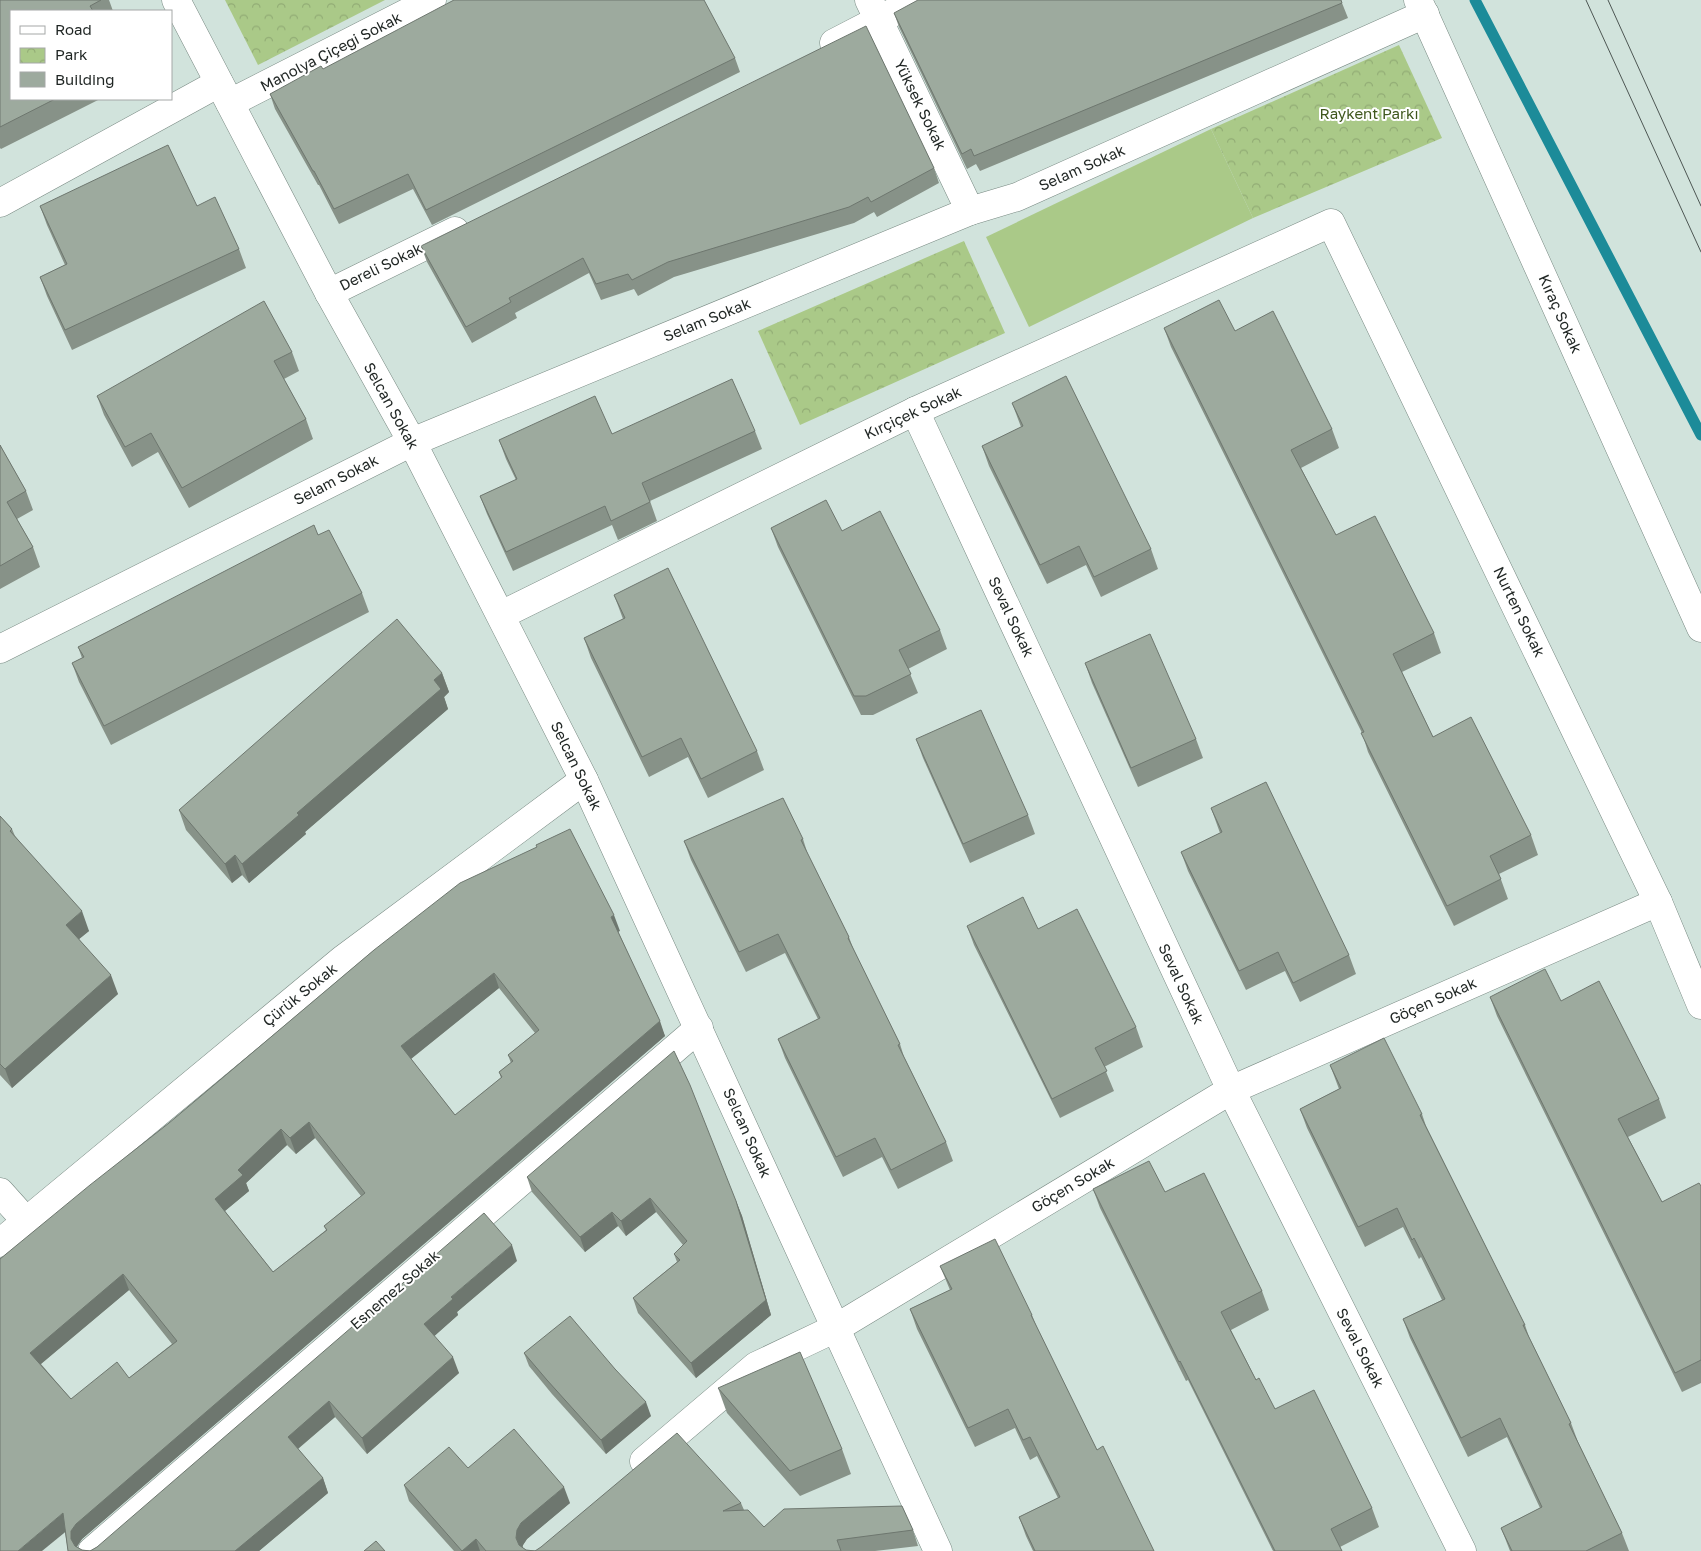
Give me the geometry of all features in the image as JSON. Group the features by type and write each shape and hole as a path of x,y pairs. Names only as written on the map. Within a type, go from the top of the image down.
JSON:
{"street":[{"name":"Selcan Sokak","path":"176,0 329,293 412,442 584,780 938,1551"},
{"name":"Manolya Çiçeği Sokak","path":"0,203 225,93 432,0"},
{"path":"808,56 874,10 917,0"},
{"name":"Selam Sokak","path":"0,649 412,442 970,211 1017,197 1422,7"},
{"name":"Kıraç Sokak","path":"1422,7 1701,628"},
{"name":"Yüksek Sokak","path":"874,10 970,211"},
{"name":"Dereli Sokak","path":"329,293 480,218"},
{"name":"Kırçiçek Sokak","path":"501,615 915,411 1331,222"},
{"name":"Nurten Sokak","path":"1331,222 1658,902 1701,1005"},
{"name":"Seval Sokak","path":"915,411 1230,1090 1462,1551"},
{"name":"Çürük Sokak","path":"0,1243 342,960 584,780"},
{"name":"Göçen Sokak","path":"628,1474 756,1366 836,1328 1230,1090 1658,902"},
{"name":"Esnemez Sokak","path":"92,1551 699,1028"},
{"path":"0,1192 26,1221"}],"green space":[{"path":"225,0 385,0 258,65"},
{"name":"Raykent Parkı","path":"1399,45 1442,138 1253,218 1211,129"},
{"path":"1211,129 1253,218 1029,327 986,237"},
{"path":"964,241 1005,333 800,425 758,331"}],"building":[{"path":"0,0 101,0 90,6 92,10 10,10 10,100 53,100 0,127"},
{"path":"454,0 704,0 735,58 426,210 408,174 334,209 270,94 321,66 323,69"},
{"path":"918,0 1341,0 1342,3 974,156 971,149 962,154 894,13"},
{"path":"866,26 934,168 871,202 868,197 849,207 668,262 632,280 628,274 596,284 583,258 509,298 511,302 466,327 421,246"},
{"path":"168,145 197,206 215,197 239,249 65,330 40,277 67,264 40,206"},
{"path":"1219,300 1235,331 1273,311 1332,429 1291,450 1336,535 1375,516 1434,633 1393,654 1433,737 1471,717 1531,835 1490,856 1501,879 1447,906 1361,733 1364,732 1164,328"},
{"path":"264,301 292,352 274,361 306,419 182,488 151,433 125,447 97,396"},
{"path":"1066,376 1151,549 1094,577 1079,546 1040,565 982,446 1023,426 1012,403"},
{"path":"732,379 755,431 642,483 650,502 611,521 605,506 506,552 480,496 517,479 499,440 595,396 612,434"},
{"path":"0,445 26,491 7,502 33,547 0,566"},
{"path":"826,500 842,531 880,511 940,630 899,650 911,674 866,696 854,696 771,528"},
{"path":"314,525 318,535 329,530 362,593 104,726 72,663 84,657 78,647"},
{"path":"668,568 757,751 701,779 681,738 642,757 584,638 625,618 614,595"},
{"path":"397,619 442,673 434,680 441,689 297,813 299,815 242,864 235,855 225,864 179,810"},
{"path":"1150,634 1196,739 1131,768 1085,663"},
{"path":"981,710 1028,815 963,844 916,739"},
{"path":"1266,782 1349,955 1293,983 1278,952 1239,971 1181,852 1222,832 1211,808"},
{"path":"783,798 803,839 801,840 900,1044 898,1045 946,1142 891,1170 875,1138 836,1157 778,1039 820,1018 778,934 739,952 684,841"},
{"path":"0,816 12,829 10,831 82,911 66,925 111,975 5,1069 0,1064"},
{"path":"570,829 614,915 611,917 660,1021 76,1524 71,1531 71,1539 75,1546 82,1550 90,1551 68,1551 63,1513 18,1551 0,1551 0,1259 169,1123 374,950 460,883 537,847 536,845","holes":["494,973 539,1030 508,1055 513,1061 499,1072 502,1077 455,1115 401,1046","309,1122 365,1193 324,1226 327,1230 273,1272 215,1199 243,1175 238,1170 281,1129 290,1138","123,1274 177,1341 129,1378 117,1362 71,1399 30,1353"]},
{"path":"1023,897 1038,929 1077,909 1136,1027 1095,1048 1107,1071 1052,1099 967,926"},
{"path":"1545,969 1561,1001 1599,981 1659,1099 1618,1119 1662,1202 1699,1183 1701,1186 1701,1360 1675,1373 1490,997"},
{"path":"1384,1038 1422,1114 1420,1115 1525,1325 1523,1325 1622,1533 1586,1551 1512,1551 1501,1528 1542,1507 1500,1418 1461,1438 1403,1319 1445,1299 1414,1238 1412,1240 1397,1208 1358,1227 1300,1109 1341,1088 1330,1065"},
{"path":"674,1051 690,1085 736,1201 766,1300 691,1363 633,1298 680,1260 674,1254 687,1241 650,1198 621,1221 612,1212 580,1237 527,1177"},
{"path":"1149,1161 1165,1192 1204,1173 1262,1291 1221,1312 1256,1380 1259,1378 1275,1409 1314,1390 1372,1508 1331,1529 1342,1551 1275,1551 1093,1189"},
{"path":"484,1213 512,1245 451,1297 453,1299 424,1324 453,1357 362,1438 329,1401 288,1437 323,1478 235,1551 90,1551 97,1547"},
{"path":"995,1239 1097,1450 1103,1446 1154,1551 1035,1551 1019,1517 1060,1497 1030,1437 1023,1440 1008,1409 968,1428 910,1309 952,1289 940,1266"},
{"path":"570,1316 646,1402 601,1440 524,1353"},
{"path":"800,1352 842,1449 790,1471 718,1388"},
{"path":"514,1429 564,1487 521,1523 517,1530 516,1538 519,1545 526,1550 535,1551 486,1551 476,1539 462,1551 404,1485 449,1447 468,1468"},
{"path":"677,1433 741,1503 723,1511 748,1510 764,1527 784,1509 902,1506 913,1530 837,1540 841,1551 535,1551"},
{"path":"376,1541 385,1551 364,1551"}],"waterway":[{"path":"1475,0 1701,435"}],"tram line":[{"path":"1586,0 1701,252"},
{"path":"1608,0 1701,206"}]}
